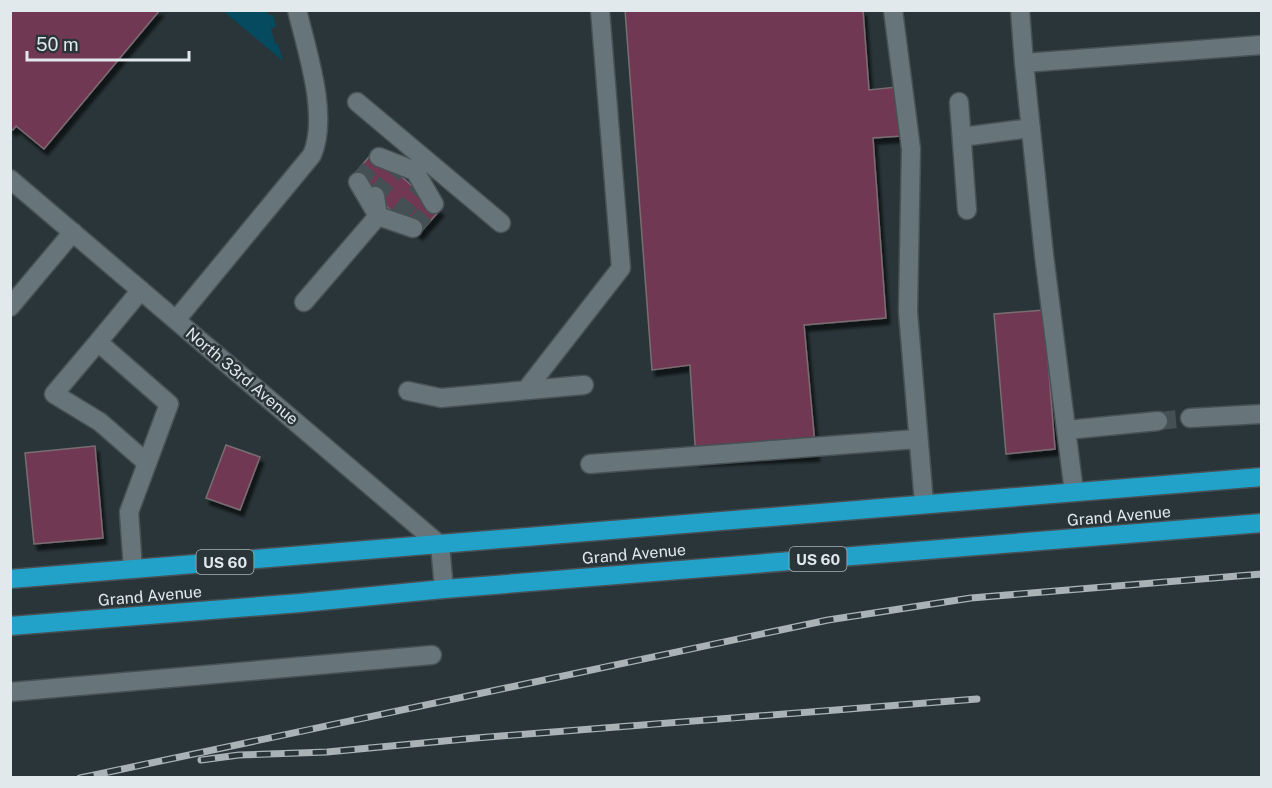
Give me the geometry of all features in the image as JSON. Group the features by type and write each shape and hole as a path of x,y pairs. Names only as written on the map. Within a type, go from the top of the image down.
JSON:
{"highway":[{"name":"Grand Avenue","path":"10,579 1262,477"},
{"name":"Grand Avenue","path":"10,626 1262,524"}],"street":[{"path":"176,320 304,164 316,146 319,131 314,87 297,10"},
{"path":"526,390 621,268 600,10"},
{"path":"893,10 911,149 908,312 924,504"},
{"path":"1020,10 1031,128 1074,492"},
{"path":"1024,63 1262,45"},
{"path":"357,102 420,165 501,223"},
{"path":"959,102 967,210"},
{"path":"962,137 1031,128"},
{"path":"379,157 420,165"},
{"path":"396,171 420,165"},
{"path":"419,191 420,165"},
{"path":"420,165 434,204"},
{"name":"North 33rd Avenue","path":"10,179 440,545"},
{"path":"358,182 378,216 413,228"},
{"path":"304,302 378,216 375,196"},
{"path":"378,216 398,216"},
{"path":"10,306 73,232"},
{"path":"141,290 54,394 100,422 147,463"},
{"path":"98,342 169,404 129,512 133,569"},
{"path":"408,391 441,398 585,385"},
{"path":"1190,418 1262,414"},
{"path":"1067,430 1158,421"},
{"path":"590,464 917,439"},
{"path":"440,545 444,589"},
{"path":"10,692 432,655"}],"shaded area":[{"path":"223,11 267,11 268,15 273,15 276,27 271,28 283,61"}],"building":[{"path":"10,10 160,10 44,149 16,126 13,130 10,128"},
{"path":"625,10 863,10 869,90 897,87 901,136 873,138 886,318 804,325 816,455 696,460 690,365 652,370"},
{"path":"373,152 440,210 419,234 352,177"},
{"path":"1044,310 1055,449 1006,454 994,314"},
{"path":"226,445 260,457 240,510 206,498"},
{"path":"95,446 103,538 34,544 25,453"}],"tunnel":[{"path":"358,182 379,157"},
{"path":"375,196 396,171"},
{"path":"398,216 419,191"},
{"path":"413,228 434,204"},
{"path":"1158,421 1190,418"}],"railway":[{"path":"80,778 828,620 971,598 1262,574"},
{"path":"201,760 239,755 327,752 476,738 977,699"}]}
